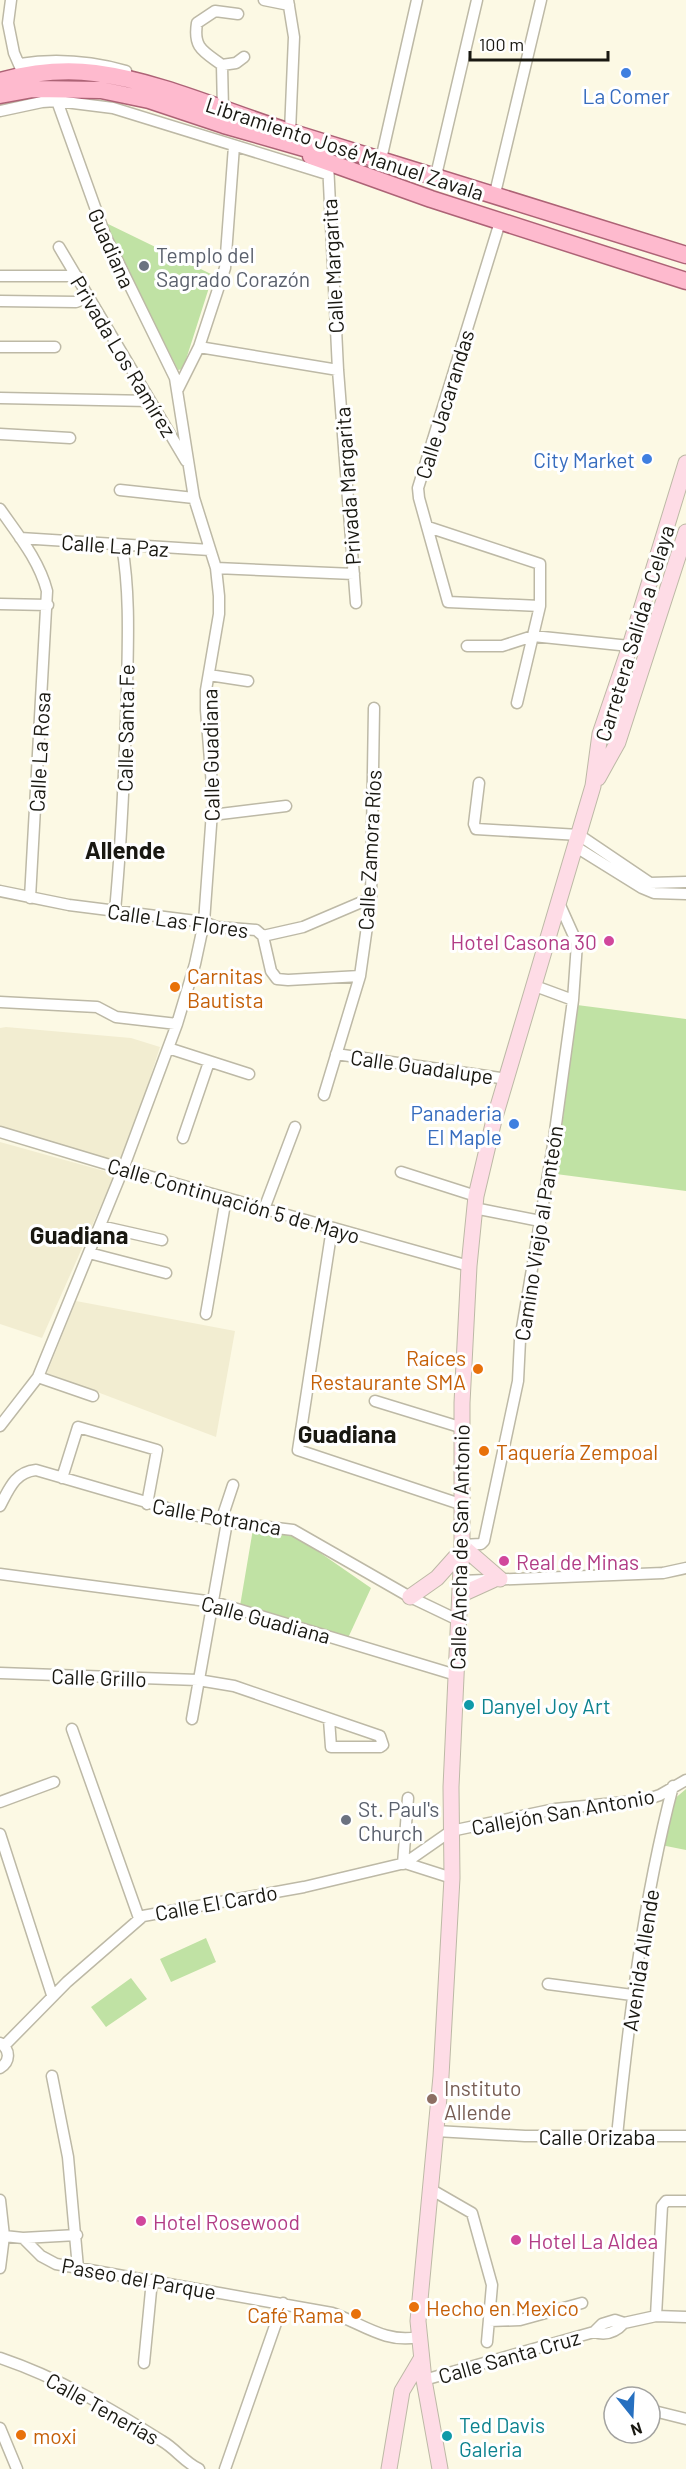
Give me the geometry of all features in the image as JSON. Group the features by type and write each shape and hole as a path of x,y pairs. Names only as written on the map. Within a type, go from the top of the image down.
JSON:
{"main road":[{"name":"Libramiento José Manuel Zavala","path":"0,81 21,69 93,73 129,79 223,107 294,138 686,265"},
{"name":"Libramiento José Manuel Zavala","path":"0,94 33,89 101,90 149,100 294,138 686,255"},
{"path":"294,138 331,138 686,246"},
{"path":"294,138 328,169 686,280"},
{"name":"Carretera Salida a Celaya","path":"593,786 600,734 630,646 686,463"},
{"name":"Carretera Salida a Celaya","path":"593,786 618,741 686,532"},
{"path":"654,564 674,569"},
{"name":"Calle Ancha de San Antonio","path":"440,2469 418,2337 441,2076 452,1878 451,1831 462,1547 463,1428 469,1266 475,1202 494,1120 593,786"},
{"path":"410,1597 437,1578 462,1547 496,1580"},
{"path":"460,1588 496,1580"},
{"path":"389,2469 402,2391 421,2359"}],"street":[{"path":"11,0 4,23 21,69"},
{"path":"264,0 289,2 294,37 294,138"},
{"path":"382,154 417,0"},
{"path":"437,171 477,0"},
{"path":"496,189 541,0"},
{"path":"238,14 215,10 197,23 195,36 198,47 222,65 236,63 244,57"},
{"path":"222,65 223,107"},
{"path":"0,111 57,101 113,108 234,146 328,169"},
{"name":"Guadiana","path":"57,101 105,235 176,378 178,389"},
{"path":"178,389 199,347 225,268 234,146"},
{"name":"Calle Margarita","path":"328,169 338,370"},
{"name":"Calle Jacarandas","path":"500,222 418,488 448,602 540,606"},
{"name":"Privada Los Ramírez","path":"59,247 189,466"},
{"path":"0,276 77,276"},
{"path":"0,302 76,302 89,297"},
{"path":"0,347 55,347"},
{"path":"199,347 338,370"},
{"name":"Privada Margarita","path":"338,370 356,603"},
{"name":"Calle Guadiana","path":"0,1426 38,1377 100,1226 177,1024 195,964 204,922 212,815 212,770 206,710 219,614 216,568 194,498 178,389"},
{"path":"0,398 150,402"},
{"path":"0,434 70,438"},
{"path":"120,490 194,498"},
{"name":"Calle La Rosa","path":"0,509 43,575 48,605 30,898"},
{"path":"428,527 540,564 540,606 517,703"},
{"name":"Calle La Paz","path":"20,538 210,550"},
{"name":"Calle Santa Fe","path":"115,910 122,831 128,611 126,568 122,546"},
{"path":"216,568 354,574"},
{"path":"0,604 48,605"},
{"path":"467,646 502,646 533,636 649,648"},
{"path":"209,675 248,681"},
{"name":"Calle Zamora Ríos","path":"324,1095 360,976 371,898 375,708"},
{"path":"479,783 474,824 477,829 577,841 650,883 686,882"},
{"path":"212,815 285,807"},
{"path":"577,841 642,888 654,893 686,894"},
{"name":"Calle Las Flores","path":"0,891 30,898 204,922 217,927 256,930 263,936 271,971 278,979 288,981 360,976"},
{"path":"263,936 303,927 371,898"},
{"name":"Camino Viejo al Panteón","path":"462,1547 481,1544 484,1541 518,1381 520,1340 573,1000 577,943 559,903"},
{"path":"535,986 573,1000"},
{"path":"0,1002 97,1007 116,1017 177,1024"},
{"path":"168,1048 249,1074"},
{"name":"Calle Guadalupe","path":"336,1054 507,1079"},
{"path":"183,1138 209,1062"},
{"path":"264,1209 295,1127"},
{"name":"Calle Continuación 5 de Mayo","path":"0,1132 469,1266"},
{"path":"401,1172 475,1202 540,1221"},
{"path":"206,1314 226,1198"},
{"path":"100,1226 162,1240"},
{"path":"332,1228 298,1450 463,1505"},
{"path":"89,1253 166,1273"},
{"path":"38,1377 93,1395"},
{"path":"375,1401 463,1428"},
{"path":"62,1478 78,1427 157,1450 147,1504"},
{"name":"Calle Potranca","path":"0,1506 15,1480 22,1473 36,1470 147,1504 224,1521 293,1530 410,1597 458,1620"},
{"path":"192,1719 214,1602 224,1521 233,1485"},
{"path":"496,1580 663,1573 686,1568"},
{"name":"Calle Guadiana","path":"0,1574 214,1602 456,1676"},
{"name":"Calle Grillo","path":"0,1673 198,1680 234,1686 380,1736 383,1745 380,1747 331,1747 329,1719"},
{"path":"72,1729 139,1918"},
{"name":"Callejón San Antonio","path":"451,1831 555,1809 645,1800 660,1795 686,1780"},
{"path":"0,1802 54,1782"},
{"name":"Avenida Allende","path":"617,2136 632,1995 659,1839 673,1786"},
{"path":"408,1798 404,1863 452,1878"},
{"name":"Calle El Cardo","path":"2,2045 52,1995 139,1918 160,1911 304,1887 404,1863 451,1831"},
{"path":"0,1834 52,1995"},
{"path":"549,1984 632,1995"},
{"path":"0,2068 8,2059 2,2045"},
{"path":"52,2076 69,2157 78,2268"},
{"name":"Calle Orizaba","path":"436,2131 525,2136 686,2136"},
{"path":"432,2190 472,2213 492,2285 487,2342"},
{"path":"0,2200 4,2236 0,2268"},
{"path":"656,2316 662,2206 664,2202 686,2201"},
{"path":"45,2258 47,2243 54,2235"},
{"path":"4,2236 23,2238 77,2235"},
{"name":"Paseo del Parque","path":"23,2238 45,2258 56,2264 283,2303 332,2313 393,2338 418,2337"},
{"path":"144,2363 152,2280"},
{"path":"225,2469 283,2303"},
{"path":"489,2321 520,2320 582,2303"},
{"name":"Calle Santa Cruz","path":"424,2380 594,2332 606,2334 617,2331 624,2323 656,2316 686,2317"},
{"name":"Calle Tenerías","path":"0,2358 38,2372 100,2402 172,2447 188,2466 199,2469"},
{"path":"662,2413 686,2419"},
{"path":"0,2428 17,2469"}],"shaded area":[{"path":"0,1028 131,1038 160,1047 122,1165 0,1128"},
{"path":"0,1142 115,1174 42,1338 0,1324"},
{"path":"76,1301 235,1331 216,1437 47,1373"}],"green space":[{"path":"104,222 213,275 183,369 178,370"},
{"path":"577,1005 686,1019 686,1191 556,1174"},
{"path":"253,1529 293,1534 371,1588 348,1638 240,1606"},
{"path":"686,1789 686,1850 661,1845 673,1800"},
{"path":"206,1938 216,1962 171,1982 160,1959"},
{"path":"131,1978 147,1999 106,2027 91,2007"}],"place":[{"name":"La Comer","path":"626,73"},
{"name":"Templo del Sagrado Corazón","path":"144,266"},
{"name":"City Market","path":"647,459"},
{"name":"Hotel Casona 30","path":"609,941"},
{"name":"Carnitas Bautista","path":"175,987"},
{"name":"Panaderia El Maple","path":"514,1124"},
{"name":"Raíces Restaurante SMA","path":"478,1369"},
{"name":"Taquería Zempoal","path":"484,1451"},
{"name":"Real de Minas","path":"504,1561"},
{"name":"Danyel Joy Art","path":"469,1705"},
{"name":"St. Paul's Church","path":"346,1820"},
{"name":"Instituto Allende","path":"432,2099"},
{"name":"Hotel Rosewood","path":"141,2221"},
{"name":"Hotel La Aldea","path":"516,2240"},
{"name":"Hecho en Mexico","path":"414,2307"},
{"name":"Café Rama","path":"356,2314"},
{"name":"moxi","path":"21,2435"},
{"name":"Ted Davis Galeria","path":"447,2436"}],"district":[{"name":"Allende","path":"125,849"},
{"name":"Guadiana","path":"79,1234"},
{"name":"Guadiana","path":"347,1433"}]}
